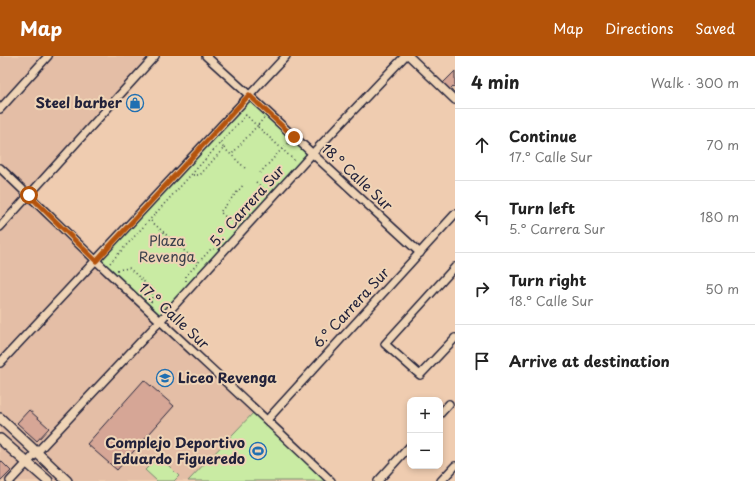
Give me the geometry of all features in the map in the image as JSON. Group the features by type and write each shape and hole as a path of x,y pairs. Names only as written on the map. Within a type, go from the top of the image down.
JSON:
{"street":[{"path":"0,109 48,56"},
{"path":"0,227 155,56"},
{"name":"18.° Calle Sur","path":"206,56 420,253"},
{"path":"0,364 286,56"},
{"name":"5.° Carrera Sur","path":"10,481 160,321 312,154 405,56"},
{"path":"409,56 455,100"},
{"name":"17.° Calle Sur","path":"0,168 96,261 331,481"},
{"name":"6.° Carrera Sur","path":"267,420 455,214"},
{"path":"455,267 385,344 420,375 455,338"},
{"path":"443,411 449,404"},
{"path":"0,418 67,481"},
{"path":"0,439 48,481"},
{"path":"378,481 407,449"},
{"path":"441,481 455,466"}],"path":[{"path":"231,154 269,113"},
{"path":"109,265 246,115 282,149"},
{"path":"260,173 294,137"},
{"path":"219,144 246,169"},
{"path":"191,175 200,175 224,148"},
{"path":"256,182 268,193"},
{"path":"237,227 220,212 244,184"},
{"path":"150,220 198,263"},
{"path":"116,271 129,268 134,272 153,290 151,303"}],"shaded area":[{"path":"0,56 153,56 26,196 327,481 0,481"}],"green space":[{"name":"Plaza Revenga","path":"249,97 310,154 160,320 97,261"},
{"name":"Complejo Deportivo Eduardo Figueredo","path":"256,410 331,481 188,481"},
{"path":"159,456 179,476 174,481 157,481 145,470"}],"building":[{"path":"455,71 455,85 449,91 442,84"},
{"name":"Steel barber","path":"134,97 141,104 136,110 129,103"},
{"path":"144,380 174,406 117,470 87,444"},
{"path":"29,410 49,428 37,441 17,423"},
{"path":"0,460 11,471 1,481 0,481"}],"place":[{"name":"Steel barber","path":"135,103"},
{"name":"Liceo Revenga","path":"165,378"},
{"name":"Complejo Deportivo Eduardo Figueredo","path":"258,451"}],"route":[{"path":"29,195 96,261 249,95 294,137"}]}
